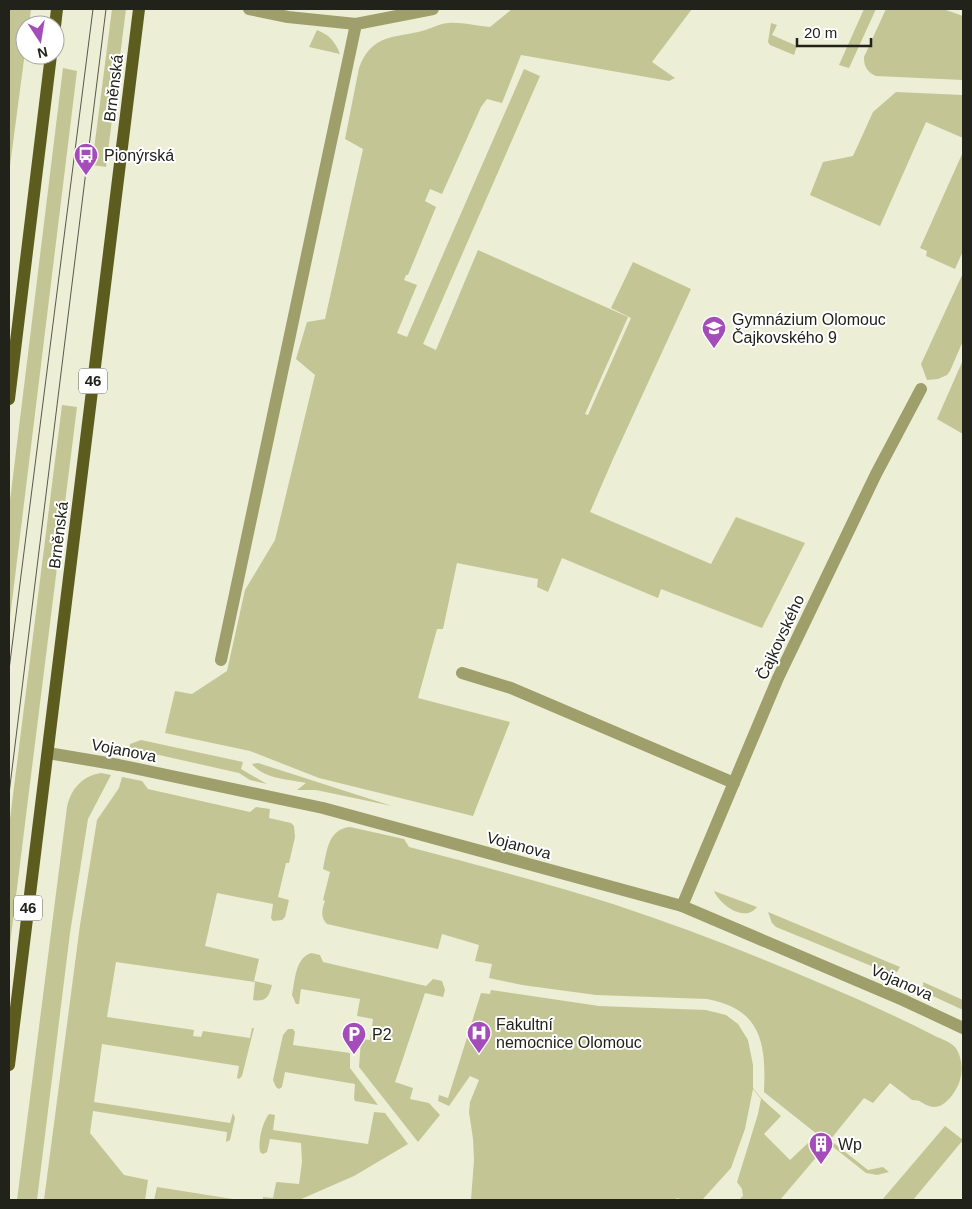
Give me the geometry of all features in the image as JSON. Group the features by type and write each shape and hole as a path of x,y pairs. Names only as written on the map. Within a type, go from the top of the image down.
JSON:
{"main road":[{"name":"Brněnská","path":"9,1065 139,9"},
{"path":"9,399 50,65"}],"street":[{"path":"248,9 288,17 356,24 426,10"},
{"path":"222,660 356,24"},
{"name":"Čajkovského","path":"682,906 778,678 876,474 921,389"},
{"path":"462,673 511,688 734,782"},
{"name":"Vojanova","path":"48,753 119,765 323,808 682,906 896,997 963,1028"}],"green space":[{"path":"9,9 31,9 30,15 15,15 15,65 23,65 10,166"},
{"path":"112,9 126,9 106,167 92,165"},
{"path":"512,9 692,9 652,62 675,78 669,81 521,55 502,103 487,99 481,107 442,194 430,189 425,201 436,207 408,275 406,275 404,280 417,285 397,333 407,337 524,69 540,76 423,344 436,350 478,250 628,317 585,414 588,415 631,318 611,308 633,262 691,289 590,512 711,564 736,517 805,543 762,628 661,589 658,598 562,558 548,592 537,587 538,579 457,563 443,629 437,629 418,698 510,722 473,816 319,778 250,751 165,733 175,691 192,694 227,671 245,590 275,540 315,375 296,359 307,322 325,319 363,149 345,139 359,68 369,50 383,40 448,23 490,27"},
{"path":"864,9 876,9 849,68 839,65"},
{"path":"886,9 943,9 963,16 963,80 876,76 870,73 865,66 864,57"},
{"path":"771,23 777,25 772,35 797,46 794,55 770,45 768,42"},
{"path":"317,30 331,39 340,54 309,47"},
{"path":"63,68 77,71 9,626 9,509"},
{"path":"896,92 963,95 963,138 926,122 880,226 810,195 823,162 853,156 873,112"},
{"path":"963,152 963,251 955,269 926,256 927,251 920,248"},
{"path":"963,273 963,341 947,375 938,379 927,380 921,364"},
{"path":"963,360 963,434 937,419"},
{"path":"62,405 77,407 9,952 9,827"},
{"path":"141,740 243,762 241,769 267,784 250,780 239,773 159,755 142,759 128,755 130,744"},
{"path":"258,763 392,806 316,790 297,790 306,783 270,776 252,764"},
{"path":"101,773 111,775 88,819 70,933 37,1200 17,1200 67,807 71,795 78,784 88,777"},
{"path":"122,777 142,781 148,789 250,812 256,807 270,809 269,818 291,823 294,826 295,837 289,863 286,863 278,897 289,900 285,917 282,920 273,921 271,918 273,904 217,893 205,946 259,959 254,981 272,985 270,993 264,999 253,1000 255,982 116,962 107,1017 194,1030 193,1036 201,1037 203,1031 250,1038 252,1028 254,1028 242,1076 239,1079 237,1078 239,1066 102,1044 94,1102 230,1123 233,1113 235,1118 230,1140 226,1142 227,1132 93,1111 90,1133 124,1175 148,1180 145,1200 44,1200 80,925 97,820 119,788"},
{"path":"350,827 404,839 409,847 537,881 613,904 740,950 802,975 864,1002 951,1044 955,1047 961,1063 958,1085 949,1099 934,1107 912,1100 890,1083 873,1103 864,1098 830,1140 868,1170 883,1167 889,1172 877,1175 866,1173 764,1092 764,1059 757,1031 750,1020 739,1011 725,1004 707,999 596,995 522,985 489,978 492,964 475,961 479,945 442,934 438,949 327,924 323,919 322,913 325,901 323,900 330,872 323,869 326,855 333,836 337,832"},
{"path":"714,891 757,907 752,911 740,913 722,902"},
{"path":"768,912 900,967 897,972 891,974 776,927 772,923"},
{"path":"311,953 320,955 323,962 426,986 433,979 442,981 445,990 443,997 425,993 395,1082 413,1088 410,1099 429,1103 440,1115 418,1142 359,1067 361,1039 370,1040 373,1019 357,1016 360,999 301,989 299,1004 296,1004 292,995 297,971 302,960"},
{"path":"923,982 963,1000 963,1010 924,992"},
{"path":"491,990 599,1006 706,1010 726,1015 738,1024 748,1040 753,1065 753,1088 781,1116 764,1134 790,1160 808,1143 819,1154 780,1200 739,1200 743,1196 742,1189 737,1182 761,1099 753,1089 745,1129 731,1168 702,1200 683,1200 677,1198 675,1200 471,1200 474,1160 469,1112 470,1102 479,1080 470,1076 449,1106 438,1101 439,1095 448,1098 481,993 490,994"},
{"path":"288,1029 293,1029 295,1032 293,1045 350,1053 350,1068 378,1105 355,1101 355,1084 285,1072 282,1087 279,1089 276,1087 273,1080 283,1035"},
{"path":"374,1112 385,1113 408,1144 354,1176 299,1200 263,1200 263,1197 273,1198 277,1182 299,1184 302,1162 301,1143 270,1139 267,1152 263,1154 260,1152 261,1132 269,1114 275,1115 273,1130 368,1144"},
{"path":"945,1126 963,1140 913,1200 882,1200"},
{"path":"157,1187 239,1200 154,1200"}],"tram line":[{"path":"9,670 93,9"},
{"path":"9,794 106,9"}],"place":[{"name":"Pionýrská","path":"86,176"},
{"name":"Gymnázium Olomouc Čajkovského 9","path":"714,349"},
{"name":"Fakultní nemocnice Olomouc","path":"479,1054"},
{"name":"P2","path":"354,1055"},
{"name":"Wp","path":"821,1165"}]}
